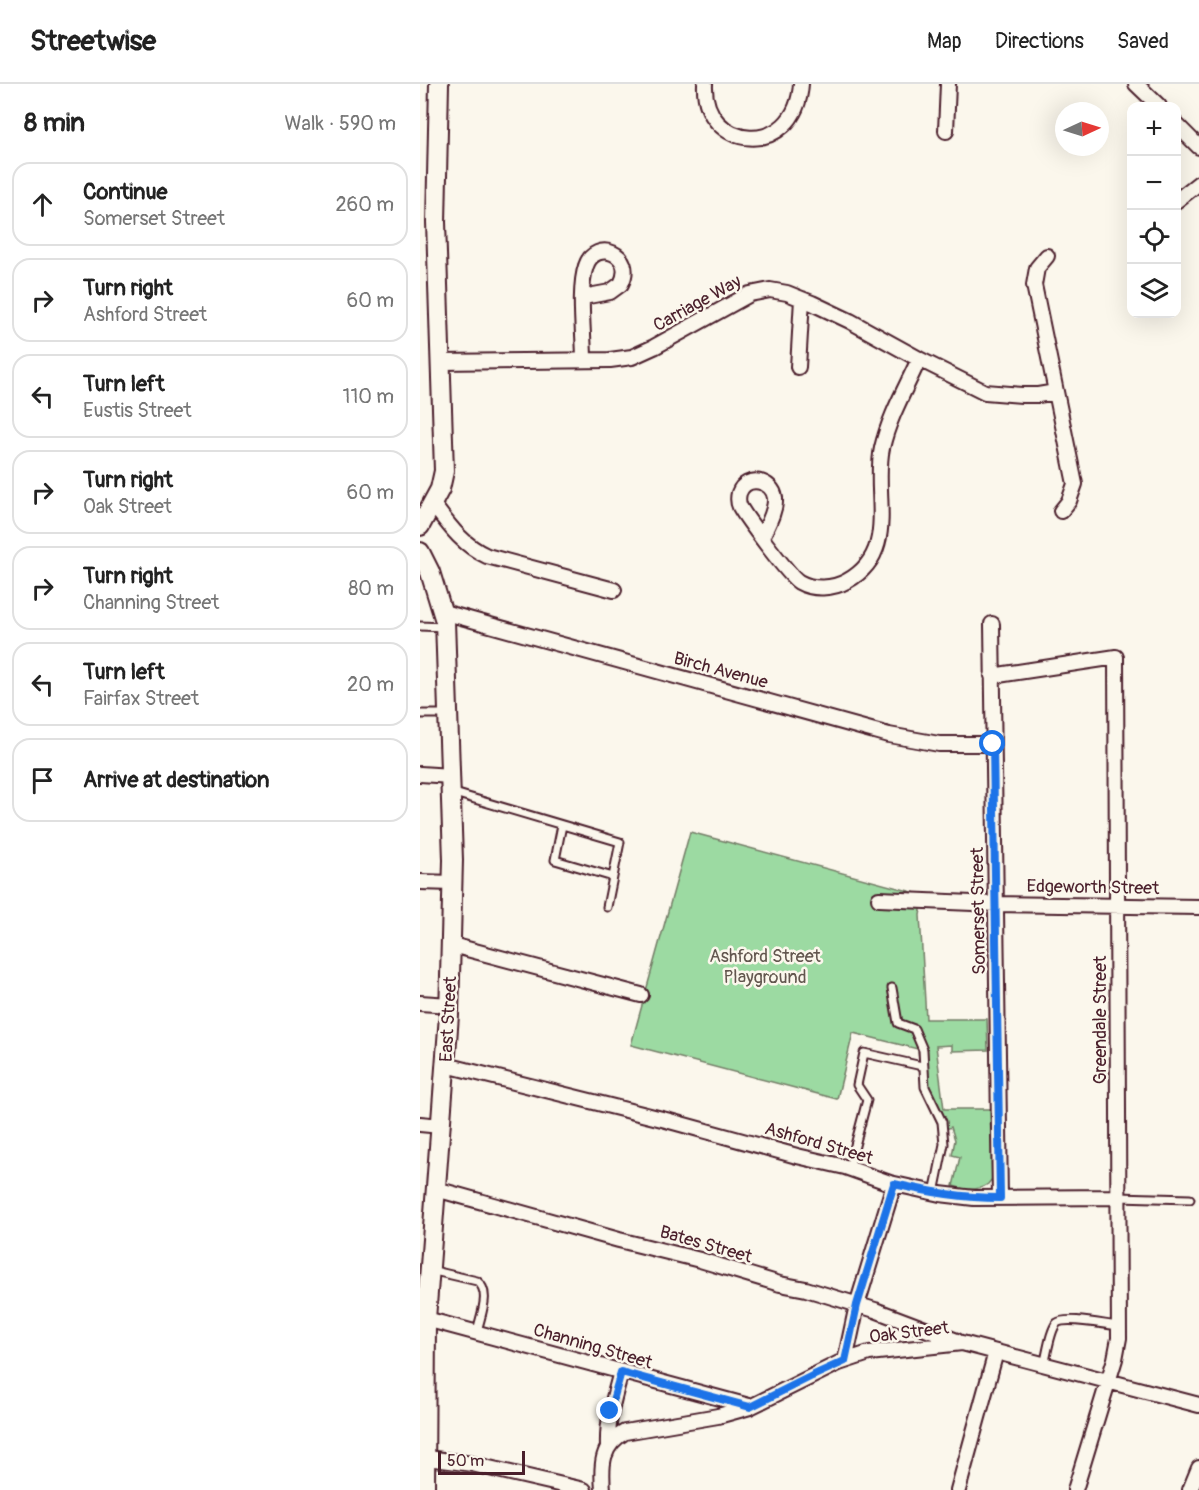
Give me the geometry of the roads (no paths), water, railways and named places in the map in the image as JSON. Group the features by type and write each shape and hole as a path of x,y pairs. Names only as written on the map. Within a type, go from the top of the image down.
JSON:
{"main road":[{"path":"420,526 440,489 444,471 436,222 440,84"},
{"name":"East Street","path":"420,552 430,572 444,620 453,883 446,1065 436,1189 426,1244 430,1270 423,1349 425,1490"}],"street":[{"path":"705,84 708,106 721,125 741,136 756,137 771,134 790,120 798,106 801,84"},
{"path":"946,131 948,84"},
{"path":"1136,84 1155,102"},
{"path":"1181,129 1199,147"},
{"path":"1181,197 1199,183"},
{"path":"1047,256 1037,268 1035,285 1075,484 1069,501 1061,511"},
{"name":"Carriage Way","path":"441,362 632,357 685,332 741,298 760,290 770,290 802,299 850,321 985,392 1022,395 1056,392"},
{"path":"583,297 584,360"},
{"path":"798,367 802,299"},
{"path":"762,537 798,582 813,587 843,584 867,566 880,538 882,448 890,424 919,359"},
{"path":"432,503 460,538 472,549 487,556 614,590"},
{"name":"Birch Avenue","path":"444,620 889,735 939,744 993,744"},
{"name":"Somerset Street","path":"992,624 1000,1198"},
{"name":"Greendale Street","path":"992,676 1116,657 1119,1326 1115,1359 1075,1490"},
{"path":"420,774 451,784"},
{"path":"420,882 453,883"},
{"name":"Edgeworth Street","path":"879,899 996,904 1199,907"},
{"path":"452,945 641,995"},
{"path":"420,1003 450,1005"},
{"name":"Ashford Street","path":"446,1065 849,1168 894,1184 934,1193 974,1198 1118,1197"},
{"path":"420,1124 441,1126"},
{"path":"845,1361 857,1305 894,1184"},
{"name":"Bates Street","path":"436,1189 857,1305 962,1343"},
{"name":"Channing Street","path":"426,1319 750,1407"},
{"name":"Oak Street","path":"608,1446 614,1438 625,1432 718,1416 750,1407 845,1361 869,1353 962,1343 1199,1405"},
{"path":"958,1490 996,1352"},
{"path":"603,1490 604,1454 608,1446 607,1431 610,1411 621,1372"},
{"path":"423,1458 472,1464 584,1490"},
{"path":"1190,1490 1199,1468"}],"lane":[{"path":"420,626 444,620"},
{"path":"420,714 449,714"},
{"path":"451,784 562,825 620,842 607,907"},
{"path":"562,825 555,860 613,877"},
{"path":"892,988 898,1023 914,1029 923,1050 924,1088 942,1122 944,1144 934,1193"},
{"path":"849,1168 867,1100 857,1085 864,1053 922,1066"},
{"name":"Ashford Street","path":"1118,1197 1190,1199"},
{"path":"430,1270 477,1281 483,1286 485,1294 477,1332"},
{"path":"1044,1365 1053,1329 1058,1322 1067,1320 1119,1326"}],"park label":[{"name":"Ashford Street Playground","path":"765,966"}]}
